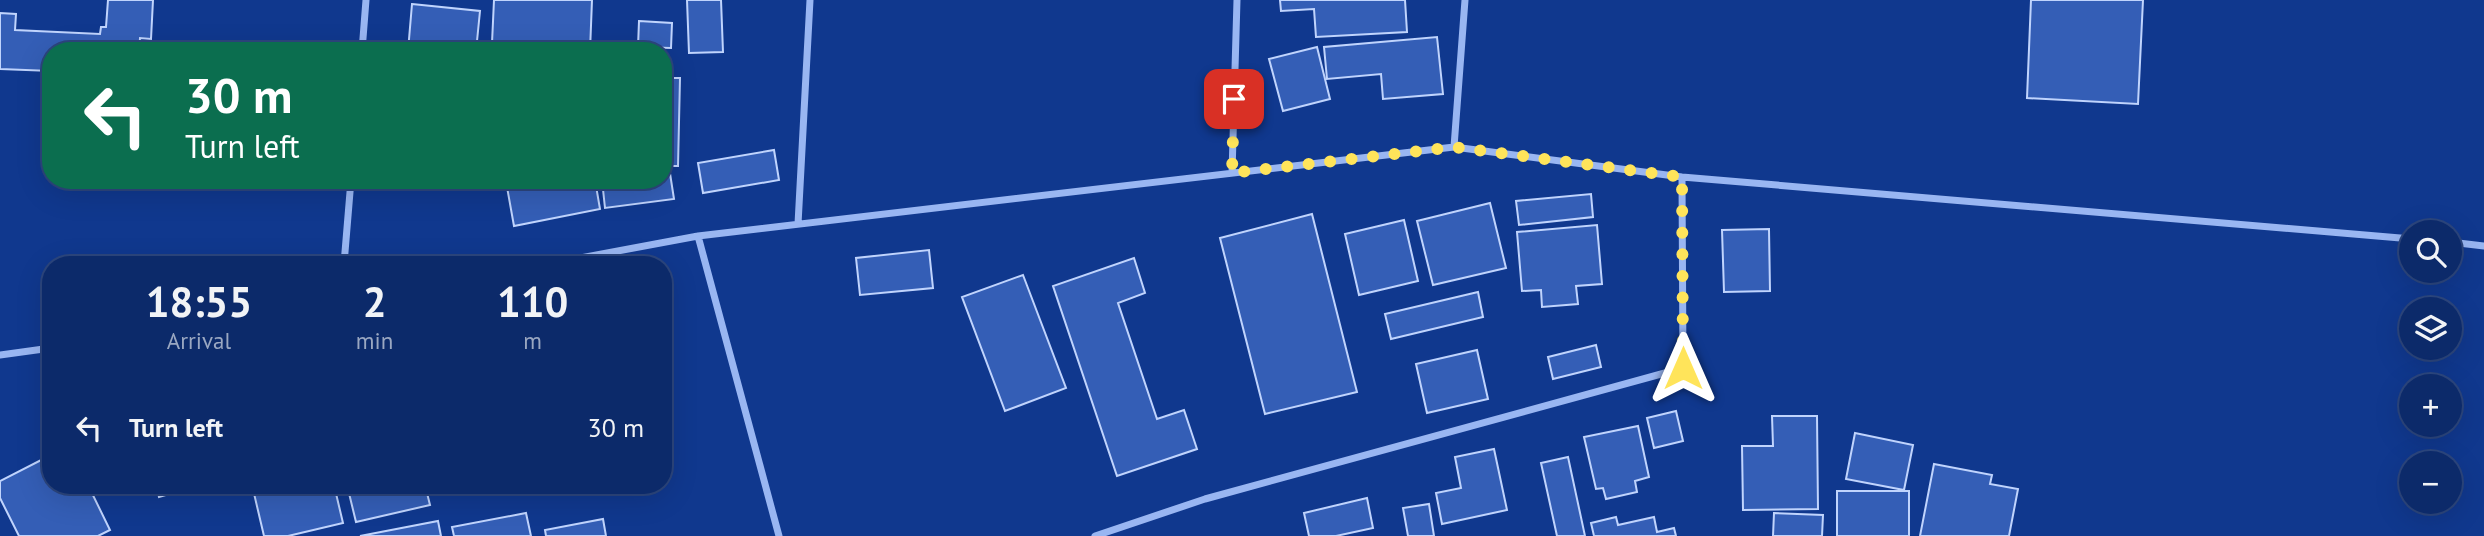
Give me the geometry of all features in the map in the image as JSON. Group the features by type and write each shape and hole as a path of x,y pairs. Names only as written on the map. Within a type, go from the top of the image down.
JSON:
{"street":[{"path":"363,42 366,0"},
{"path":"798,224 810,0"},
{"path":"1232,173 1237,0"},
{"path":"1454,147 1465,0"},
{"path":"591,256 698,236 1454,147 1682,177 2399,238"},
{"path":"1095,536 1205,499 1683,368 1682,177"},
{"path":"345,256 350,189"},
{"path":"698,236 779,536"},
{"path":"2462,244 2484,246"},
{"path":"0,355 42,349"}],"building":[{"path":"108,0 153,0 151,39 140,38 140,42 42,42 42,71 0,69 0,13 16,14 15,30 100,34 101,27 106,27"},
{"path":"494,0 592,0 590,42 492,42"},
{"path":"687,0 721,0 723,52 689,53"},
{"path":"1280,0 1405,0 1407,32 1316,37 1314,9 1281,11"},
{"path":"2031,0 2143,0 2138,104 2027,98"},
{"path":"412,4 480,11 477,42 409,42"},
{"path":"639,21 672,23 671,42 638,42"},
{"path":"1437,37 1443,94 1383,99 1381,74 1327,79 1324,47"},
{"path":"1317,47 1330,99 1283,111 1269,59"},
{"path":"672,78 680,78 678,166 672,166"},
{"path":"774,150 779,180 703,193 698,163"},
{"path":"672,186 674,199 605,208 603,189 672,189"},
{"path":"507,189 597,189 600,209 514,226"},
{"path":"1591,194 1593,217 1519,225 1516,201"},
{"path":"1490,203 1506,268 1433,285 1417,221"},
{"path":"1312,214 1357,392 1265,414 1220,238"},
{"path":"1404,220 1418,281 1359,295 1345,234"},
{"path":"1597,225 1602,284 1576,286 1578,304 1542,307 1541,290 1522,291 1517,232"},
{"path":"1769,229 1770,291 1724,292 1722,230"},
{"path":"929,250 933,288 860,295 856,258"},
{"path":"1134,258 1145,293 1118,303 1157,419 1184,410 1197,449 1117,476 1053,286"},
{"path":"1023,275 1066,388 1005,411 962,297"},
{"path":"1478,292 1483,317 1391,339 1385,314"},
{"path":"1596,345 1601,367 1553,379 1548,357"},
{"path":"1477,350 1488,399 1427,413 1416,364"},
{"path":"1676,411 1683,441 1654,448 1647,418"},
{"path":"1772,416 1817,416 1818,509 1743,510 1742,446 1773,446"},
{"path":"1638,426 1649,477 1635,481 1637,492 1606,499 1603,488 1596,489 1584,437"},
{"path":"1855,433 1913,445 1904,490 1846,479"},
{"path":"1494,449 1507,510 1442,524 1436,493 1461,488 1455,457"},
{"path":"1568,457 1585,536 1557,536 1541,463"},
{"path":"42,460 42,494 92,494 110,530 98,536 19,536 0,498 0,481"},
{"path":"1934,464 1992,475 1990,484 2018,489 2009,536 1920,536"},
{"path":"1837,491 1909,491 1909,536 1837,536"},
{"path":"254,494 336,494 343,523 288,536 264,536"},
{"path":"349,494 427,494 430,505 356,522"},
{"path":"1367,498 1373,528 1336,536 1309,536 1304,513"},
{"path":"1429,504 1434,536 1408,536 1403,508"},
{"path":"526,513 531,536 454,536 452,527"},
{"path":"1774,513 1823,515 1822,536 1773,536"},
{"path":"1616,517 1618,525 1654,517 1657,532 1674,528 1676,536 1594,536 1591,523"},
{"path":"603,519 606,536 546,536 545,530"},
{"path":"438,521 441,536 360,536"}],"route":[{"path":"1234,99 1232,173 1454,147 1682,177 1683,368"}]}
